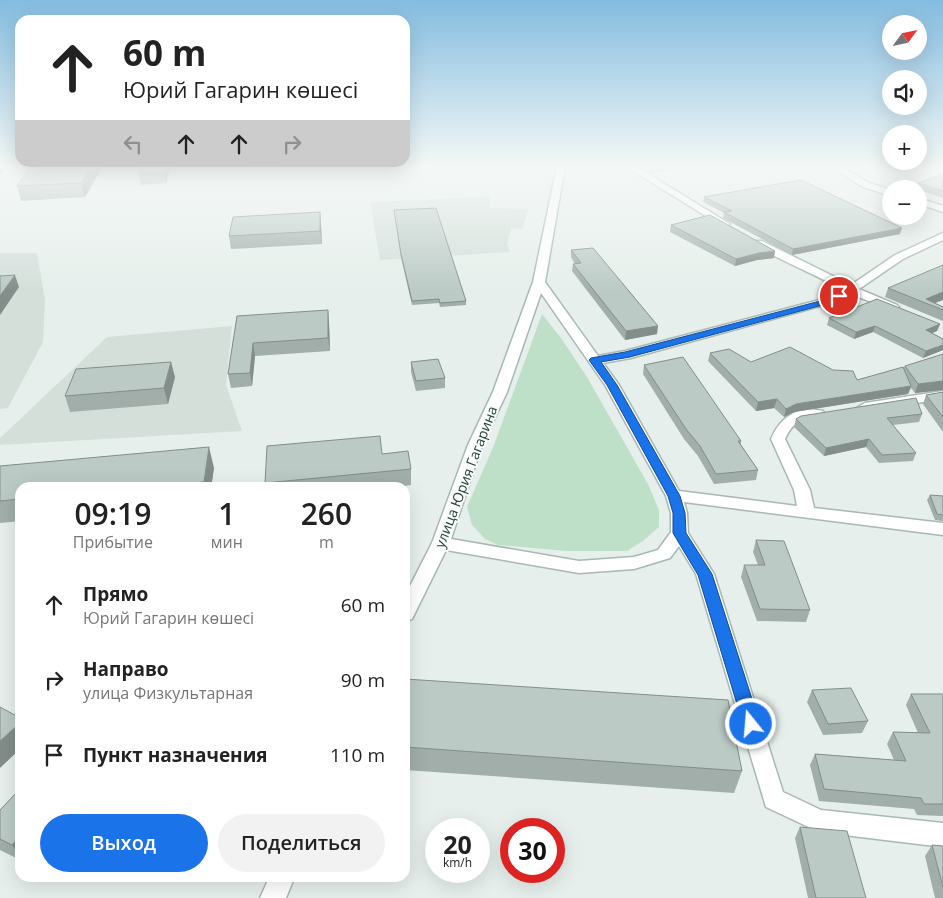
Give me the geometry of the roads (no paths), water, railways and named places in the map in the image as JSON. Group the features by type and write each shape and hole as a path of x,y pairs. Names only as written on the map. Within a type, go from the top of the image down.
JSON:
{"street":[{"name":"улица Юрия Гагарина","path":"410,604 441,543 475,445 500,392 539,282 553,208"},
{"path":"695,208 781,256 823,274 851,290 906,312"},
{"path":"594,360 626,355 827,301 851,290 899,257 943,236"},
{"path":"539,282 612,385 674,496 679,513 680,533 705,574 774,799 819,821 943,835"},
{"path":"849,409 943,395"},
{"path":"806,511 802,490 778,439 783,425 794,418 831,412"},
{"path":"674,496 943,529"},
{"path":"441,543 579,568 634,563 664,554 680,533"},
{"path":"273,898 280,882"}]}
